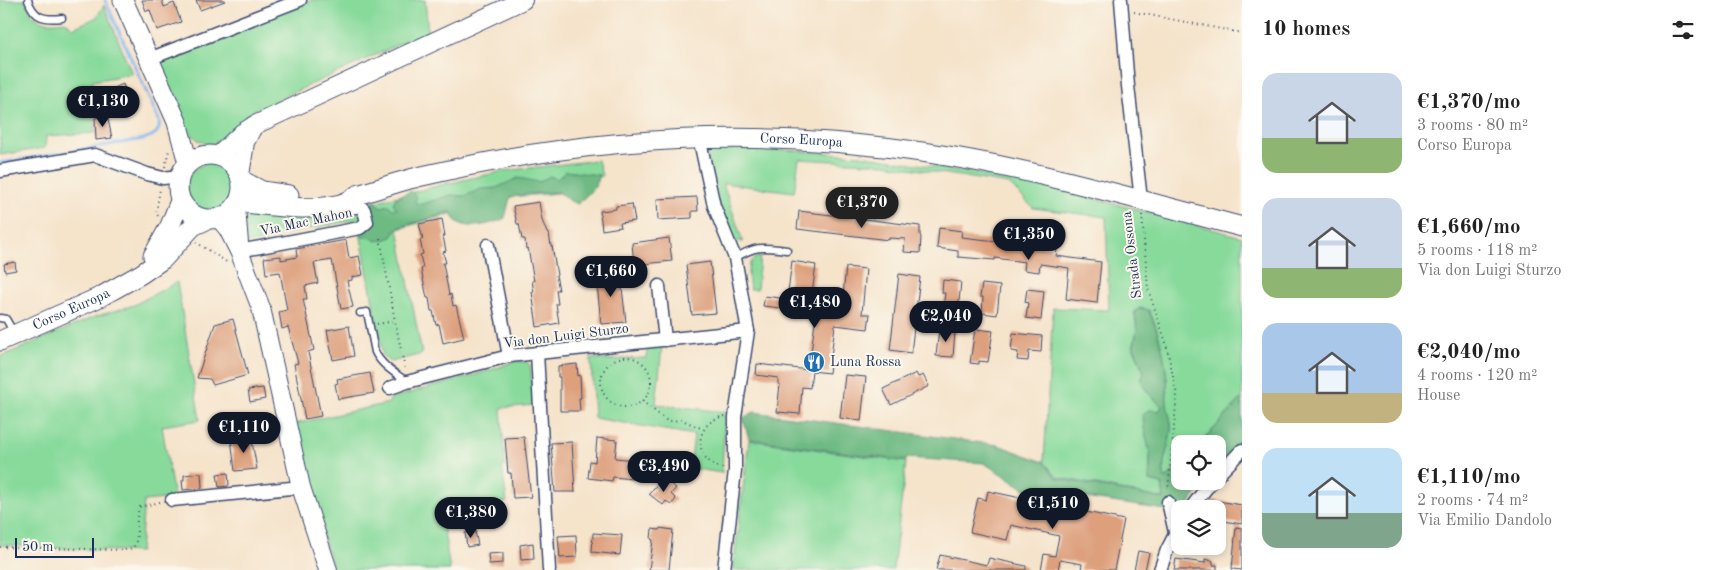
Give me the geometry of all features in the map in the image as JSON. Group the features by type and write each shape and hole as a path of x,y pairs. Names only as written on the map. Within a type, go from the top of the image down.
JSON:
{"main road":[{"path":"123,0 177,122 193,142 215,156"},
{"path":"177,122 184,169 177,188 180,201 186,210 195,216 212,219 228,214 237,204 242,191 241,178 235,167 227,160 204,155 184,169"},
{"name":"Corso Europa","path":"237,204 302,208 328,207 351,201 356,195 420,176 505,158 607,143 700,137 802,140 930,153 1032,172 1242,227"},
{"name":"Corso Europa","path":"241,178 262,191 284,195 320,196 348,192 356,195"},
{"name":"Corso Europa","path":"141,274 162,243 180,201"},
{"name":"Corso Europa","path":"5,328 100,297 163,259 193,226 212,219"}],"street":[{"path":"149,59 300,0"},
{"path":"215,156 254,125 523,0"},
{"name":"Strada Ossona","path":"1121,5 1141,200"},
{"path":"241,178 245,142 254,125"},
{"path":"700,137 714,206 735,258 748,331 735,418 735,470 724,570"},
{"path":"0,172 95,155 163,178 184,169"},
{"path":"237,204 239,251"},
{"name":"Via Mac Mahon","path":"239,251 360,228 367,222 364,210 360,206 313,214 286,211 280,206"},
{"path":"212,219 228,229 248,271 267,334 301,487 328,570"},
{"path":"488,245 510,356"},
{"path":"659,286 665,340"},
{"name":"Via don Luigi Sturzo","path":"390,388 510,356 748,331"},
{"path":"537,353 548,570"},
{"path":"1226,467 1242,450"},
{"path":"172,500 301,487"},
{"path":"1197,500 1205,490"},
{"path":"1168,502 1171,510"},
{"path":"1160,570 1171,545"}],"lane":[{"path":"28,0 31,9 38,16 46,19 62,18"},
{"path":"735,258 747,251 760,247 787,250"},
{"path":"0,312 5,328"},
{"path":"360,313 367,312 377,357 407,382"}],"path":[{"path":"1121,5 1242,33"},
{"path":"159,219 156,213 161,188"},
{"name":"Strada Ossona","path":"1141,200 1148,289 1166,343 1177,396 1168,502"},
{"path":"380,238 407,382"},
{"path":"192,240 243,272 248,271"},
{"path":"370,326 395,321"},
{"path":"636,359 645,365 650,374 651,382 646,397 642,400 639,404 629,407 618,406 609,401 602,393 600,379 604,369 612,360 636,359"},
{"path":"642,400 666,420 682,420 703,429"},
{"path":"735,418 724,416 714,419 703,429 700,439 701,450 707,460 715,466 735,470"},
{"path":"0,547 124,550 133,548 137,542 137,514 140,507 172,500"}],"green space":[{"path":"0,0 25,0 31,13 39,20 50,22 65,21 73,28 97,17 104,5 132,74 92,81 95,133 46,136 45,148 0,155"},
{"path":"310,0 425,0 428,31 253,111 224,139 213,144 206,144 198,140 187,130 157,61"},
{"path":"709,149 783,150 860,155 1032,182 1242,237 1242,398 1208,435 1171,435 1171,473 1165,479 1164,460 1171,426 1167,404 1165,362 1153,318 1149,310 1140,308 1134,312 1137,329 1133,347 1144,372 1144,388 1162,406 1159,411 1148,410 1143,415 1150,453 1149,481 1162,484 1164,499 1057,477 1044,462 1053,308 1109,310 1106,217 1033,208 1009,184 885,164 799,159 794,192 723,183 743,242 732,240 719,210 706,151"},
{"path":"598,160 602,176 587,181 585,191 508,197 398,229 422,354 391,362 383,356 360,232 369,226 372,216 366,204 504,171"},
{"path":"211,163 220,165 228,170 233,178 235,187 233,196 228,204 220,209 211,211 202,209 194,204 189,196 187,187 189,178 194,170 202,165"},
{"path":"566,171 599,175 595,187 578,204 568,200 559,192 525,194 510,198 505,218 494,223 479,226 465,225 454,219 451,212 397,228 392,237 383,240 375,241 373,238 363,237 361,233 373,216 371,203 374,201 381,207 389,205 392,209 397,208 393,204 396,198 411,191 417,197 416,203 422,204 451,195 464,196 481,189 496,188 518,178 539,182 550,176 557,179"},
{"path":"255,211 316,219 359,211 361,219 275,235 262,241 245,244 244,214"},
{"path":"760,256 757,289 750,289 749,265 751,261"},
{"path":"177,282 200,420 162,426 174,498 144,501 140,552 0,545 0,357 94,317 134,305"},
{"path":"1140,308 1148,310 1163,353 1167,383 1167,404 1171,426 1164,460 1165,479 1171,475 1171,490 1199,490 1192,500 1171,500 1171,511 1025,489 984,463 907,458 906,461 749,439 743,418 754,412 998,445 1044,462 1057,478 1164,499 1162,484 1150,481 1150,453 1143,415 1148,410 1159,411 1162,406 1150,395 1141,381 1144,372 1134,347 1137,329 1135,312"},
{"path":"653,347 662,347 656,404 725,412 722,473 690,468 694,435 594,418 591,358 606,360 646,358 647,351"},
{"path":"515,361 527,362 530,365 534,405 501,408 505,466 502,467 507,502 456,509 455,523 443,525 450,570 334,570 303,476 294,424 389,403 390,399 484,372"},
{"path":"1242,398 1242,442 1226,456 1226,435 1208,435"},
{"path":"749,440 906,462 893,570 733,570"}],"building":[{"path":"142,0 162,0 164,7 174,3 181,22 157,30 150,10 146,11"},
{"path":"196,0 225,0 225,1 200,10"},
{"path":"123,84 129,103 114,110 109,99 91,101 90,99"},
{"path":"107,115 112,138 96,140 95,118"},
{"path":"697,197 698,211 692,211 692,218 658,220 657,199"},
{"path":"539,202 542,220 547,233 549,233 557,275 559,290 556,290 558,304 556,304 559,323 537,327 532,292 534,292 532,281 534,281 528,248 526,249 525,239 522,239 513,206"},
{"path":"632,204 635,221 620,223 621,227 602,230 600,211"},
{"path":"799,211 920,226 920,253 904,252 905,239 889,238 889,240 797,229"},
{"path":"442,219 446,251 443,252 446,263 443,263 449,295 451,294 453,306 456,305 464,338 443,343 439,324 436,325 429,298 427,298 421,269 423,268 420,255 423,254 420,240 423,239 419,224"},
{"path":"939,228 962,231 961,237 1050,247 1050,249 1057,250 1056,256 1101,262 1097,303 1066,299 1069,268 1040,264 1039,272 1024,270 1025,262 995,258 995,260 958,257 958,251 937,248"},
{"path":"669,238 672,261 634,265 632,243"},
{"path":"346,240 349,258 359,256 363,275 352,277 352,280 347,281 353,307 341,309 332,260 314,263 318,283 305,286 307,299 303,299 314,350 308,352 321,416 305,419 294,364 298,363 288,327 282,329 279,312 287,310 280,272 266,274 264,258 281,256 281,260 297,257 296,249"},
{"path":"792,261 816,265 812,293 820,294 819,311 841,314 846,267 866,269 862,314 870,314 868,329 835,325 829,373 812,371 810,388 802,387 800,414 777,412 780,384 778,384 778,378 756,375 757,364 809,370 816,312 763,306 765,296 787,299"},
{"path":"15,262 16,270 5,272 4,264"},
{"path":"710,262 716,313 692,315 686,265"},
{"path":"620,271 626,322 601,324 596,274"},
{"path":"899,274 920,277 911,353 890,350"},
{"path":"943,280 961,282 958,311 943,309 945,293 942,293"},
{"path":"982,284 1000,286 997,315 982,313 983,297 980,297"},
{"path":"1027,289 1044,291 1041,320 1026,318 1028,303 1025,302"},
{"path":"233,319 248,375 213,385 210,379 197,378 215,324"},
{"path":"349,326 354,356 333,360 327,330"},
{"path":"939,329 955,331 953,357 936,356"},
{"path":"975,329 993,331 988,362 970,363"},
{"path":"1013,333 1042,336 1041,352 1029,351 1028,361 1017,360 1018,352 1011,351"},
{"path":"577,364 578,376 580,375 580,411 560,411 560,377 558,377 558,366"},
{"path":"370,373 374,393 338,399 335,384 338,383 337,379"},
{"path":"916,373 918,377 923,375 929,386 891,405 883,389"},
{"path":"845,375 866,377 861,421 840,418"},
{"path":"263,388 265,399 250,402 248,390"},
{"path":"220,424 222,432 212,434 211,425"},
{"path":"251,436 257,469 235,471 231,439"},
{"path":"524,437 531,497 513,498 511,473 508,473 505,438"},
{"path":"597,438 617,440 615,458 635,460 633,479 613,477 612,481 588,478 590,461 595,462"},
{"path":"572,442 575,492 555,492 551,443"},
{"path":"201,473 202,488 183,490 182,480 184,480 184,475"},
{"path":"228,473 228,486 219,487 217,474"},
{"path":"666,481 676,488 671,494 676,499 671,505 666,501 663,505 649,494 658,483 662,486"},
{"path":"988,491 1124,520 1114,570 1081,570 1082,564 1060,560 1058,570 1041,570 1044,554 1055,556 1059,536 1011,525 1007,540 970,532 978,498 986,500"},
{"path":"1226,502 1242,505 1242,524 1226,521"},
{"path":"1236,527 1242,528 1242,570 1232,569"},
{"path":"660,528 673,530 669,570 649,570 653,540 651,539 652,529 659,530"},
{"path":"475,531 478,545 467,547 465,533"},
{"path":"593,533 622,535 620,555 592,552"},
{"path":"576,535 577,557 560,558 558,536"},
{"path":"533,543 534,559 521,560 520,545"},
{"path":"1138,551 1149,553 1145,570 1134,570"},
{"path":"503,553 503,563 489,564 488,554"},
{"path":"940,555 987,565 989,558 1026,566 1026,570 936,570"},
{"path":"1176,559 1205,563 1205,559 1213,561 1213,565 1217,565 1217,570 1174,570"}],"waterway":[{"path":"0,163 144,139 158,130 159,120 105,0"}],"place":[{"name":"Luna Rossa","path":"814,362"}]}
